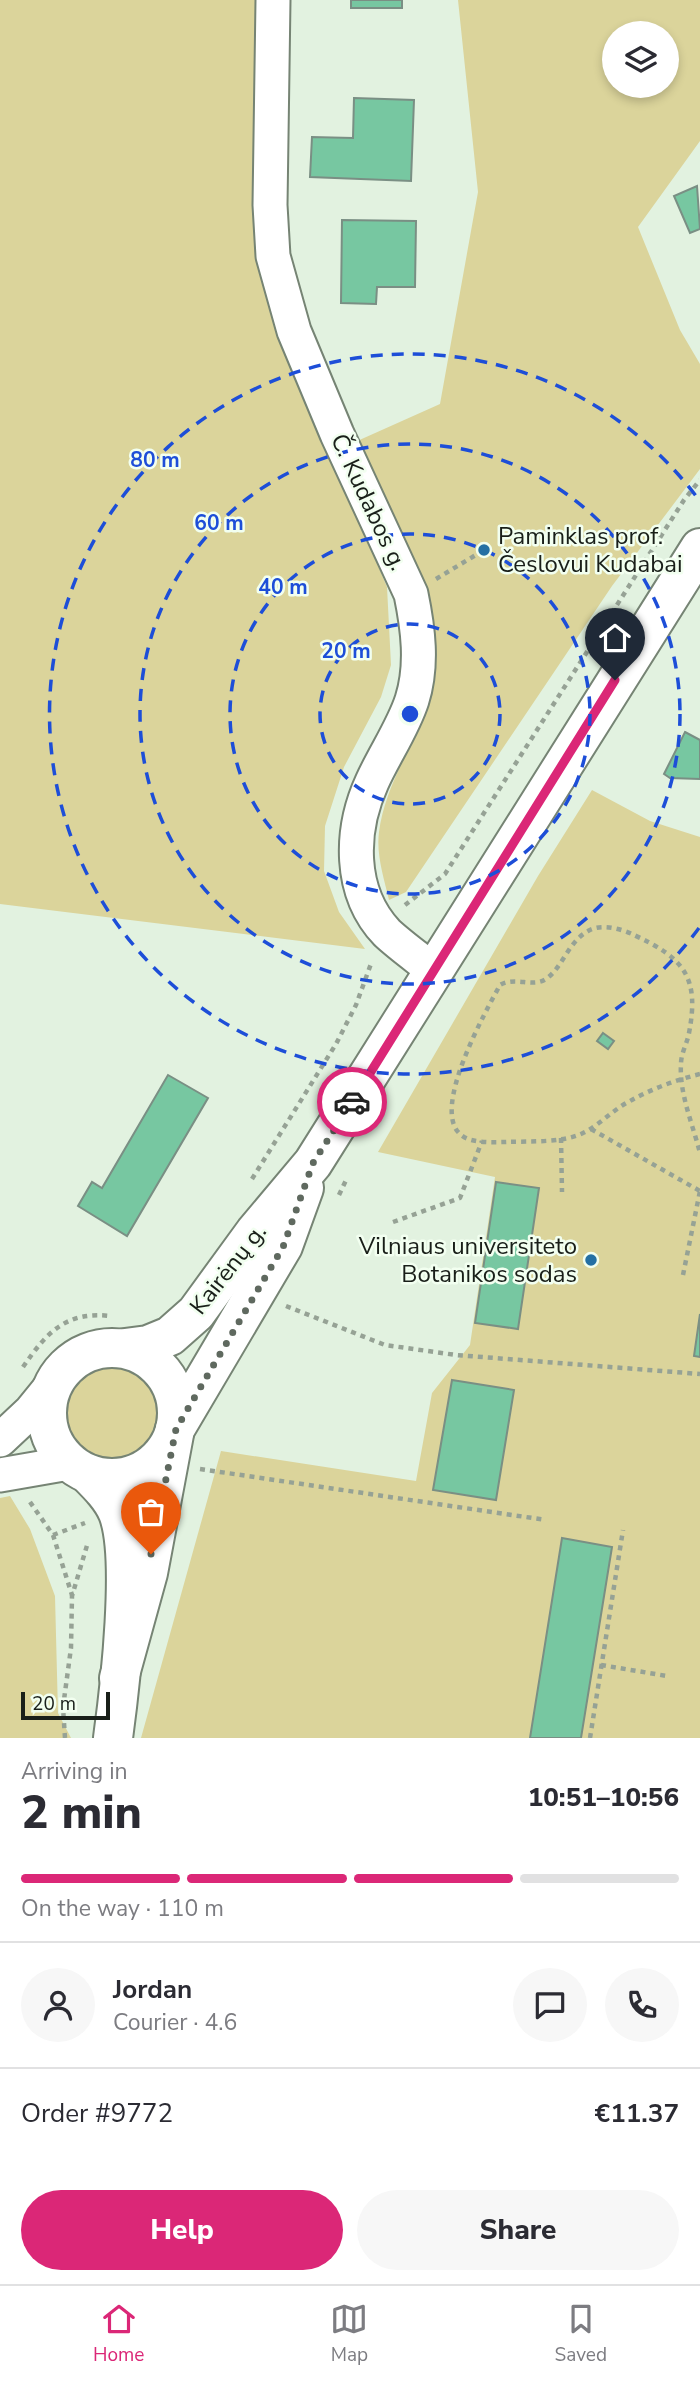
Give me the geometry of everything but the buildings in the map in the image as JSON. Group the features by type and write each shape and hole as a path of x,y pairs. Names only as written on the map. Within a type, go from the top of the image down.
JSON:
{"main road":[{"name":"Kairėnų g.","path":"121,1332 148,1345 170,1336 196,1313 255,1232 313,1163 700,548"},
{"name":"Kairėnų g.","path":"176,1429 283,1247 313,1163"},
{"path":"113,1738 120,1678 126,1550 117,1512 103,1489 55,1446 48,1426 47,1404 53,1384 66,1366 83,1354 103,1348 121,1332 161,1370 172,1388 177,1408 176,1429 148,1573 120,1678"},
{"path":"79,1469 110,1479 131,1475 151,1465 166,1449 176,1429"}],"street":[{"name":"Č. Kudabos g.","path":"273,0 270,205 276,268 294,331 411,594 416,618 418,676 411,702 360,812 355,847 359,878 368,907 387,932 433,970"},
{"path":"53,1384 32,1411 3,1462 79,1469"}],"path":[{"path":"248,1185 336,1044 387,932 403,907 446,874 684,500 700,480"},
{"path":"411,594 484,550"},
{"path":"700,1074 680,1079 629,1101 591,1129 561,1138 482,1141 461,1135 454,1126 452,1107 466,1052 500,985 509,979 540,982 548,979 571,945 589,930 600,927 628,932 663,948 688,973 694,991 694,1011 681,1060 680,1079 700,1153"},
{"path":"591,1129 700,1191 683,1275"},
{"path":"561,1138 562,1192"},
{"path":"393,1222 460,1198 482,1141"},
{"path":"277,1303 385,1346 456,1355 700,1374"},
{"path":"16,1378 41,1340 67,1319 100,1314 121,1332"},
{"path":"3,1462 53,1535 72,1596"},
{"path":"195,1469 546,1520"},
{"path":"590,1738 623,1530"},
{"path":"65,1738 63,1707 71,1648 72,1596 91,1532"},
{"path":"601,1665 667,1676"}],"shaded area":[{"path":"0,0 261,0 281,334 387,587 391,665 381,697 344,767 325,826 324,871 339,912 365,949 0,904"},
{"path":"458,0 700,0 700,141 638,227 680,330 700,364 700,469 612,586 406,892 389,900 380,858 379,832 392,786 429,696 435,673 436,649 433,623 417,569 355,442 440,404 478,192"},
{"name":"Vilniaus universiteto Botanikos sodas","path":"592,790 650,821 700,837 700,1738 141,1738 221,1451 416,1481 432,1393 470,1345 495,1177 378,1152 538,876"},
{"path":"110,1366 128,1370 143,1380 153,1395 157,1413 153,1431 143,1446 128,1456 110,1460 92,1456 77,1446 67,1431 63,1413 67,1395 77,1380 92,1370"},
{"path":"10,1496 30,1529 55,1596 58,1713 71,1738 0,1738 0,1498"}],"way so far":[{"path":"151,1554 176,1429 283,1247 313,1163 352,1102"}],"place":[{"name":"Paminklas prof. Česlovui Kudabai","path":"484,550"},
{"name":"Vilniaus universiteto Botanikos sodas","path":"591,1260"}],"route":[{"path":"352,1102 615,680"}]}
